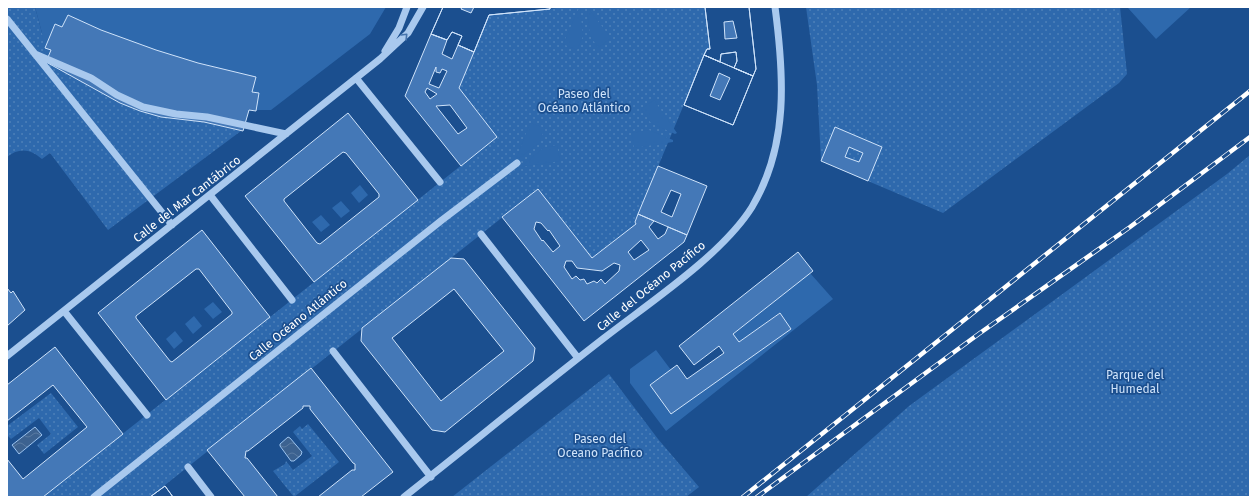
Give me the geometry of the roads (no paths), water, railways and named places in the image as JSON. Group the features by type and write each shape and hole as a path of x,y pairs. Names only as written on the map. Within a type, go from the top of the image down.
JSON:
{"street":[{"name":"Calle del Mar Cantábrico","path":"380,59 399,28 407,7"},
{"name":"Calle del Mar Cantábrico","path":"7,356 380,59 408,33 423,7"},
{"name":"Calle del Océano Pacífico","path":"404,497 431,477 578,358 694,268 740,224 752,206 775,152 780,125 783,85 776,7"},
{"path":"7,19 172,225"},
{"path":"35,54 91,78 117,95 143,106 176,114 207,117 286,134"},
{"path":"356,78 440,182"},
{"name":"Calle Océano Atlántico","path":"94,497 436,224 517,163"},
{"path":"210,195 292,300"},
{"path":"481,234 578,358"},
{"path":"64,311 147,415"},
{"path":"333,352 431,477"},
{"path":"188,467 211,497"}],"water":[{"path":"35,427 42,435 19,454 12,445"},
{"path":"288,437 302,452 301,455 294,461 291,461 280,446 280,444"}],"railway":[{"path":"743,497 1250,91"},
{"path":"757,497 980,333 1130,227 1250,137"}],"park label":[{"name":"Paseo del Océano Atlántico","path":"584,101"},
{"name":"Parque del Humedal","path":"1135,382"},
{"name":"Paseo del Oceano Pacífico","path":"600,446"}]}
